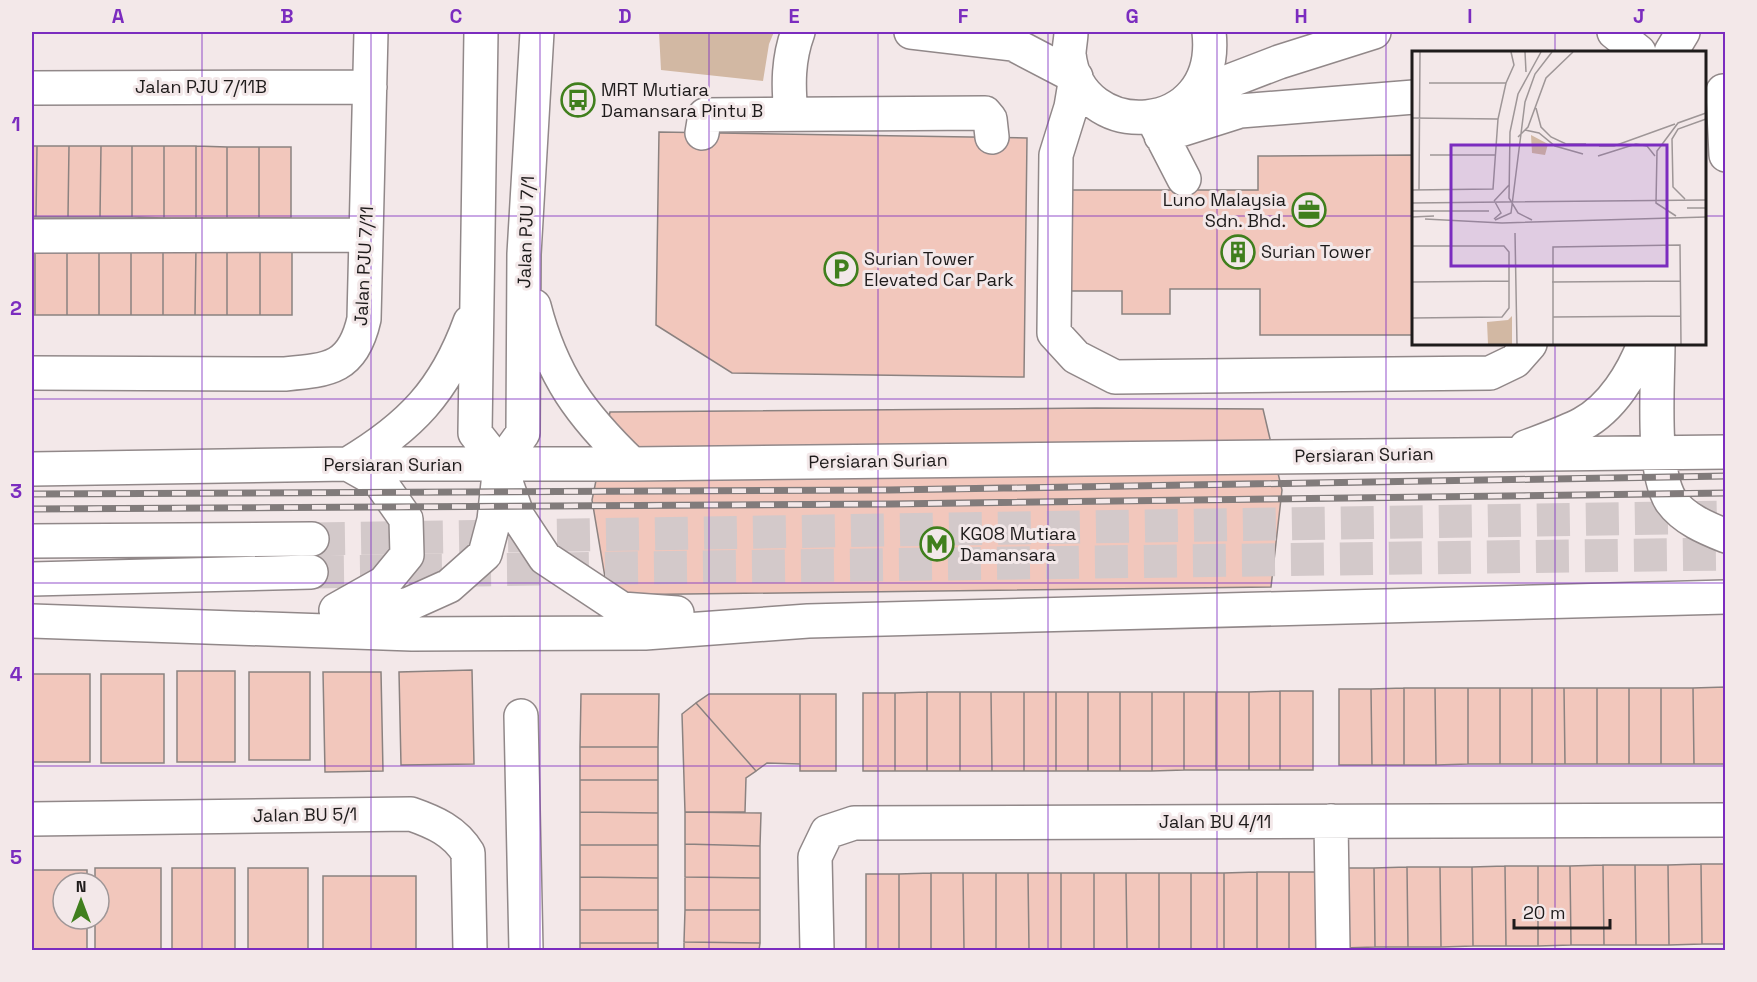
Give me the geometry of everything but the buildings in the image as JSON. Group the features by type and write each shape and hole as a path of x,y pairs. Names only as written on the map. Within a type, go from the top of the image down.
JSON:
{"street":[{"name":"Jalan PJU 7/11","path":"32,373 285,374 320,370 346,360 359,341 364,319 371,32"},
{"path":"481,32 475,433 500,465 518,517 545,558 622,609 808,621"},
{"name":"Jalan PJU 7/1","path":"500,465 523,433 524,254 537,32"},
{"path":"798,32 791,50 788,83 801,114"},
{"path":"801,114 820,32"},
{"path":"910,32 1013,44 1076,77"},
{"path":"1071,32 1069,54 1076,77 1088,96 1107,110 1156,127 1240,111 1412,97"},
{"path":"1193,95 1205,76 1210,54 1209,32"},
{"path":"1156,127 1193,95 1279,62 1374,32"},
{"path":"1614,32 1638,51"},
{"path":"1672,51 1683,32"},
{"path":"1076,77 1071,107 1056,155 1054,321 1054,333 1076,357 1115,377 1490,373 1515,360 1529,345"},
{"name":"Jalan PJU 7/11B","path":"32,88 370,87"},
{"path":"1723,91 1725,155"},
{"path":"703,124 801,114 988,125"},
{"path":"1156,127 1184,179"},
{"path":"32,236 366,236"},
{"path":"524,254 540,333 554,366 572,398 594,427 632,465"},
{"path":"303,629 384,583 407,555 406,519 380,482 348,464 384,442 416,415 440,386 459,353 469,326 479,280"},
{"path":"1510,453 1584,423 1608,403 1625,382 1644,345"},
{"path":"1658,345 1659,452 1662,476 1671,501 1694,523 1725,536"},
{"name":"Persiaran Surian","path":"32,469 348,464 632,465 1725,452"},
{"path":"303,629 409,604 449,586 485,554 494,520 500,465"},
{"path":"32,540 312,539"},
{"path":"32,579 311,572"},
{"path":"32,621 411,634 645,633 808,621 1725,597"},
{"path":"521,716 526,951"},
{"name":"Jalan BU 5/1","path":"32,819 411,814 434,822 451,833 461,841 468,854 470,951"},
{"name":"Jalan BU 4/11","path":"817,951 815,857 827,832 854,823 1725,820"},
{"path":"1331,821 1333,951"}],"shaded area":[{"path":"659,32 774,32 769,44 763,81 661,70"}],"tunnel":[{"path":"312,539 1726,517"},
{"path":"311,572 1726,554"}],"railway":[{"path":"32,494 889,490 1726,476"},
{"path":"32,509 891,504 1726,493"}],"place":[{"name":"MRT Mutiara Damansara Pintu B","path":"578,100"},
{"name":"Luno Malaysia Sdn. Bhd.","path":"1309,210"},
{"name":"Surian Tower","path":"1238,252"},
{"name":"Surian Tower Elevated Car Park","path":"841,269"},
{"name":"KG08 Mutiara Damansara","path":"937,544"}]}
